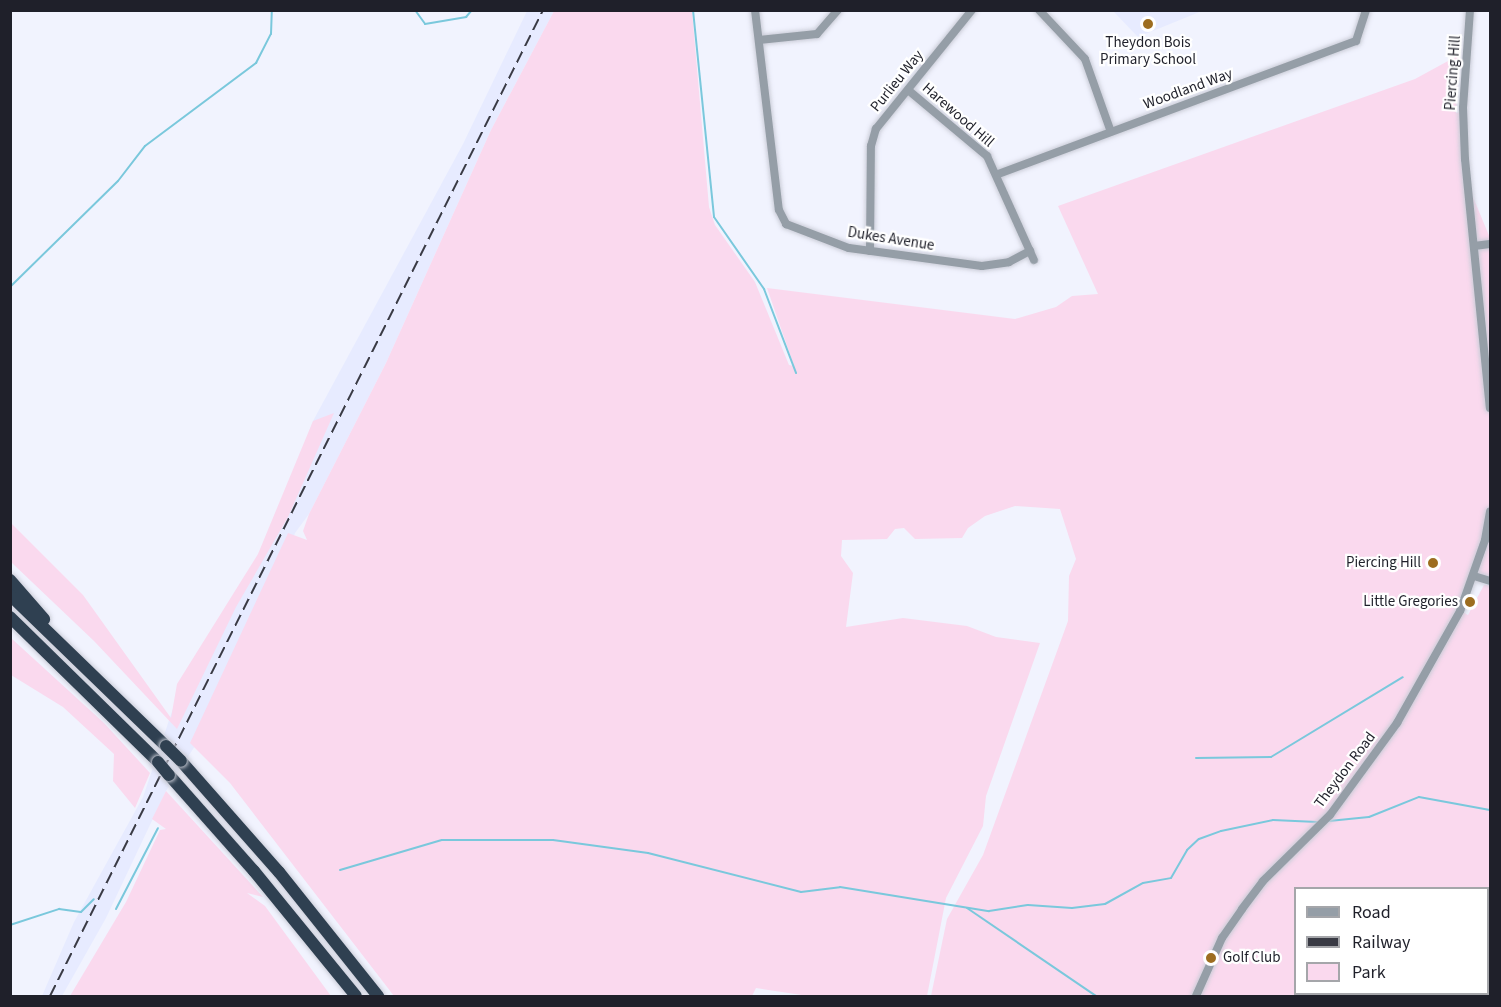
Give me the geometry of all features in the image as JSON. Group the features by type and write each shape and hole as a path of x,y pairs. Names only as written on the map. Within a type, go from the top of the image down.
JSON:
{"highway":[{"path":"10,580 34,603 51,631"},
{"path":"10,595 51,631 181,760 286,880 378,996"},
{"path":"10,617 158,762 260,878 356,996"},
{"path":"10,628 57,671 88,691"}],"street":[{"name":"Dukes Avenue","path":"755,10 782,220 791,227 849,248 982,266 1009,262 1030,251"},
{"path":"759,40 818,34 838,10"},
{"name":"Purlieu Way","path":"870,251 872,146 876,129 972,10"},
{"path":"1039,10 1084,59 1111,132"},
{"name":"Woodland Way","path":"998,174 1356,41 1366,10"},
{"name":"Piercing Hill","path":"1470,10 1463,108 1474,246 1491,408"},
{"name":"Harewood Hill","path":"908,90 987,156 998,174 1034,260"},
{"path":"1474,246 1491,244"},
{"name":"Theydon Road","path":"1196,996 1222,938 1242,909 1263,881 1330,815 1397,723 1460,611 1474,576 1491,511"},
{"path":"1474,576 1491,581"}],"shaded area":[{"path":"527,11 554,11 491,130 386,363 309,514 295,533 287,558 211,721 166,791 106,918 62,996 42,996 74,922 143,797 181,685 276,529 313,421 463,144"},
{"name":"Theydon Bois Primary School","path":"1113,11 1202,11 1138,37"}],"green space":[{"path":"554,11 692,11 709,207 715,225 755,282 789,365 794,366 767,288 1015,319 1056,307 1072,296 1098,294 1058,206 1415,79 1459,55 1456,113 1460,112 1473,197 1490,238 1490,578 1467,580 1456,608 1468,615 1484,585 1490,585 1490,996 931,996 947,919 983,855 1068,621 1069,576 1076,559 1060,509 1015,506 985,516 968,528 962,538 915,539 904,528 895,529 887,539 842,540 841,556 853,573 846,627 903,618 967,626 996,637 1040,643 986,796 983,826 946,898 927,996 808,996 756,988 752,996 394,996 230,783 190,743 288,533 307,540 303,531 309,514 386,363 491,130"},
{"path":"334,413 288,517 236,607 177,729 94,641 11,562 11,523 83,595 171,718 177,684 258,554 313,421"},
{"path":"11,638 104,723 150,773 135,808 113,781 114,754 63,707 11,675"},
{"path":"166,791 263,897 247,893 265,906 331,996 70,996 126,902 160,830 166,829 152,819"}],"waterway":[{"path":"10,287 118,181 145,146 256,63 271,34 272,10"},
{"path":"415,10 425,24 466,17 472,10"},
{"path":"693,10 714,217 764,289 796,373"},
{"path":"1196,758 1271,757 1403,677"},
{"path":"1329,821 1369,817 1419,797 1490,810"},
{"path":"340,870 442,840 553,840 648,853 801,892 840,887 989,911 1028,905 1072,908 1105,904 1143,883 1171,878 1187,850 1199,839 1221,831 1273,820 1317,822"},
{"path":"116,909 158,828"},
{"path":"10,925 59,909 81,912 94,899"},
{"path":"967,908 1096,996"}],"railway":[{"path":"50,996 543,10"}],"place":[{"name":"Theydon Bois Primary School","path":"1148,24"},
{"name":"Piercing Hill","path":"1433,563"},
{"name":"Little Gregories","path":"1470,602"},
{"name":"Golf Club","path":"1211,958"}]}
